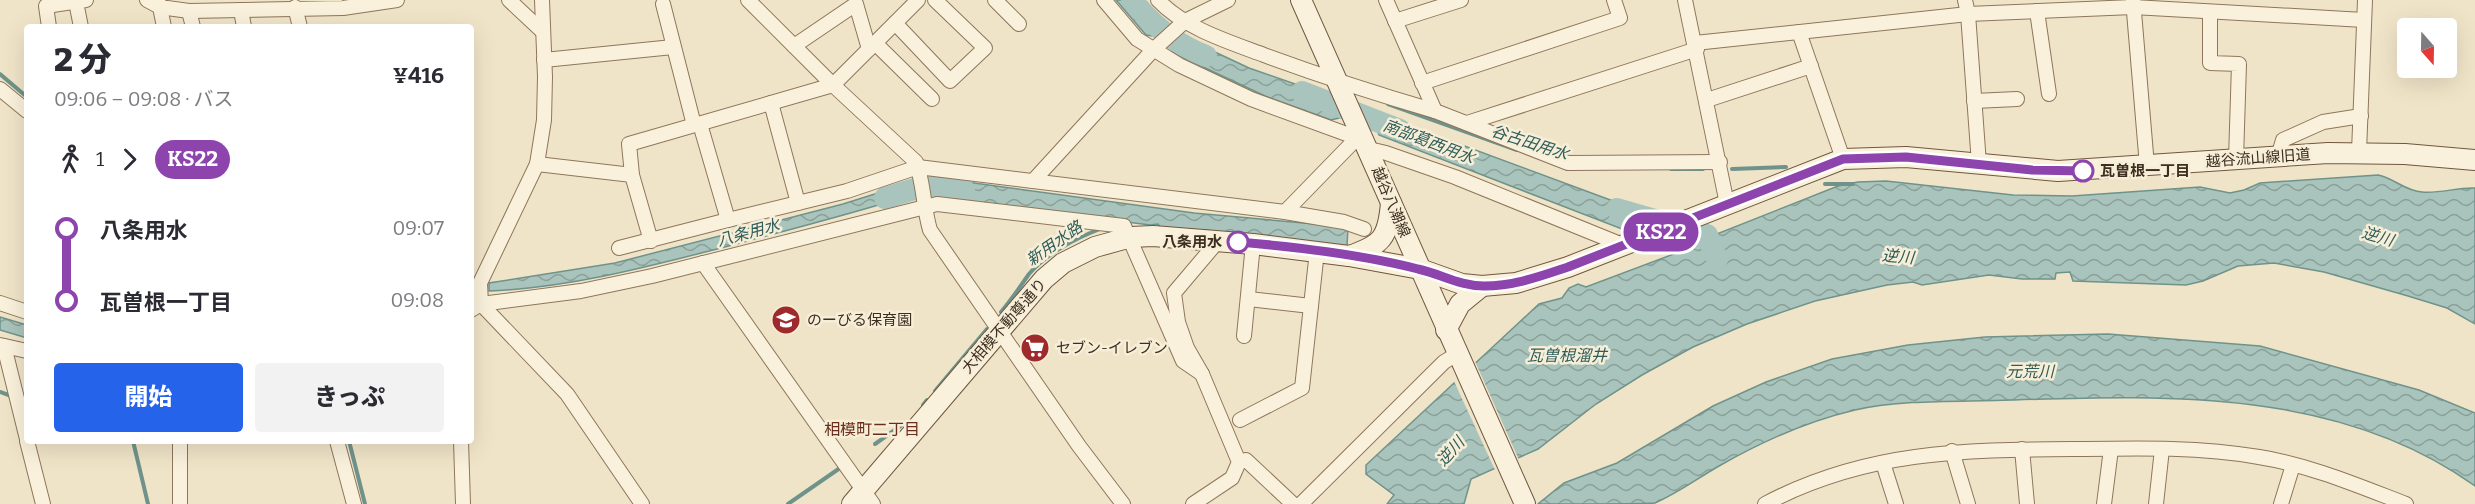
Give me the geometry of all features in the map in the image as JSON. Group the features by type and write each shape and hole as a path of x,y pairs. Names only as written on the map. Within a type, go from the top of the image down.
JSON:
{"street":[{"path":"147,0 189,11 241,10 297,5 343,8 389,1"},
{"path":"509,0 542,31"},
{"path":"542,0 544,120 537,164 477,283 478,306 567,394 642,504"},
{"path":"748,0 833,86 915,162 930,230 1079,447 1123,504"},
{"path":"651,241 632,175 629,144 833,86 918,0"},
{"path":"895,23 950,81 985,48 935,0"},
{"path":"995,0 1019,24"},
{"path":"1104,0 1137,39 1154,50 1251,99 1386,153 1455,177 1625,246"},
{"path":"1158,0 1185,21 1235,44 1339,83 1435,111 1568,163 1720,162"},
{"name":"越谷八潮線","path":"1301,0 1525,504"},
{"path":"1386,0 1435,111"},
{"path":"1395,21 1461,0"},
{"path":"1422,83 1620,18 1614,0"},
{"path":"1685,0 1727,204"},
{"path":"2359,152 2365,0"},
{"path":"49,24 46,6 81,1 81,24"},
{"path":"1033,181 1154,50 1185,21 1223,1"},
{"path":"159,4 163,24"},
{"path":"663,4 673,47 728,220"},
{"path":"794,46 856,4 872,46 932,99"},
{"path":"1467,123 1696,46 1967,7 2037,11 2133,4 2210,12 2364,20"},
{"path":"2133,4 2147,166"},
{"path":"297,5 300,24"},
{"path":"1967,7 1979,164"},
{"path":"241,10 243,24"},
{"path":"189,11 192,24"},
{"path":"2037,11 2049,94"},
{"path":"2210,12 2210,63 2240,64 2236,159"},
{"path":"1799,32 1843,159"},
{"path":"544,60 673,47"},
{"path":"1707,100 1811,66"},
{"path":"0,89 24,109"},
{"path":"1974,101 2017,99"},
{"path":"771,103 798,203"},
{"path":"2278,157 2283,140 2324,122 2361,116"},
{"path":"1285,212 1364,143"},
{"name":"越谷流山線旧道","path":"1420,269 1462,284 1482,286 1530,280 1625,246 1843,159 1888,156 2058,171 2359,152 2475,160"},
{"path":"537,164 632,175"},
{"path":"619,248 919,172 1033,181 1285,212 1344,222 1364,229"},
{"path":"1349,256 1378,243 1389,225 1391,202"},
{"path":"478,306 582,291 938,204 1124,225 1183,360 1202,374"},
{"name":"大相模不動尊通り","path":"863,499 999,329 1044,279 1063,263 1095,247 1131,237 1177,237 1317,251 1420,269"},
{"path":"1193,504 1232,478 1239,462 1202,374 1187,348 1178,322 1174,293 1218,241"},
{"path":"1244,336 1253,244"},
{"path":"1240,420 1302,388 1317,251"},
{"path":"703,263 863,499"},
{"path":"1446,330 1460,304 1482,286"},
{"path":"1249,299 1311,306"},
{"path":"0,303 24,311"},
{"path":"24,350 2,345 24,429"},
{"path":"1301,504 1444,362 1459,358"},
{"path":"28,444 43,504"},
{"path":"180,444 180,504"},
{"path":"338,444 354,504"},
{"path":"461,444 463,504"},
{"path":"2104,504 2111,448"},
{"path":"1767,504 1824,478 1912,456 1952,451 2111,448 2211,451 2259,457 2293,465 2406,504"},
{"path":"2022,449 2027,504"},
{"path":"2156,504 2162,449"},
{"path":"1952,451 1968,504"},
{"path":"1239,462 1246,460 1293,504"},
{"path":"1883,463 1896,504"},
{"path":"2281,504 2293,465"}],"water":[{"path":"1116,0 1140,0 1148,10 1166,23 1152,36 1146,35"},
{"path":"1185,38 1249,68 1327,95 1339,118 1331,120 1265,96 1171,52"},
{"path":"1370,111 1640,211 1648,219 1644,225 1622,229 1379,135"},
{"name":"瓦曽根溜井","path":"2378,175 2422,192 2475,188 2475,324 2447,308 2408,296 2324,272 2274,263 2238,266 2203,281 2186,285 2073,281 2070,272 2056,273 2055,279 2022,279 1989,275 1922,285 1913,282 1887,285 1815,301 1747,324 1693,347 1596,404 1538,449 1471,479 1464,504 1387,504 1394,495 1366,474 1366,465 1539,304 1562,298 1569,288 1578,284 1586,287 1695,246 1701,236 1709,232 1717,234 1838,186 1858,182 1886,181 2013,195 2072,196 2200,187 2230,193 2260,183"},
{"path":"952,180 1194,213 1348,227 1347,246 1161,228 1158,224 1150,225 936,198 933,188 935,181"},
{"path":"913,182 915,194 713,250 630,271 574,282 489,291 489,283 615,263 843,204"},
{"path":"0,317 24,324 24,337 0,330"},
{"name":"元荒川","path":"2108,334 2260,346 2419,390 2475,413 2475,486 2423,454 2368,431 2311,415 2252,405 2192,399 2071,398 1874,406 1820,420 1768,441 1735,457 1655,503 1538,504 1564,483 1617,463 1713,406 1766,382 1832,359 1908,345 1985,337"}],"pier":[{"path":"1474,359 1519,460 1495,470 1453,379"}],"waterway":[{"name":"南部葛西用水","path":"1132,0 1165,33 1206,56"},
{"path":"0,74 24,94"},
{"name":"南部葛西用水","path":"1302,92 1400,130"},
{"name":"谷古田用水","path":"1388,104 1517,150"},
{"name":"谷古田用水","path":"1732,169 1786,167"},
{"name":"谷古田用水","path":"1671,169 1703,169"},
{"name":"谷古田用水","path":"1825,184 1853,184"},
{"name":"八条用水","path":"885,198 928,185 964,190"},
{"name":"南部葛西用水","path":"1617,209 1707,235 1717,259"},
{"name":"新用水路","path":"1001,312 1029,274 1044,260 1071,242 1100,229 1101,226"},
{"name":"新用水路","path":"935,391 987,329"},
{"path":"0,392 14,397"},
{"name":"新用水路","path":"923,405 927,400"},
{"name":"新用水路","path":"875,444 906,422"},
{"path":"134,444 148,504"},
{"path":"350,444 365,504"},
{"name":"新用水路","path":"788,504 840,468"}],"bus line":[{"name":"KS22","path":"1238,242 1317,251 1420,269 1462,284 1498,285 1530,280 1568,267 1843,159 1888,156 2032,170 2083,171"}],"place":[{"name":"瓦曽根一丁目","path":"2083,171"},
{"name":"八条用水","path":"1238,242"},
{"name":"のーびる保育園","path":"786,320"},
{"name":"セブン-イレブン","path":"1035,348"}],"district":[{"name":"相模町二丁目","path":"872,429"}],"water label":[{"name":"逆川","path":"2378,236"},
{"name":"逆川","path":"1898,256"},
{"name":"逆川","path":"1450,451"}]}
